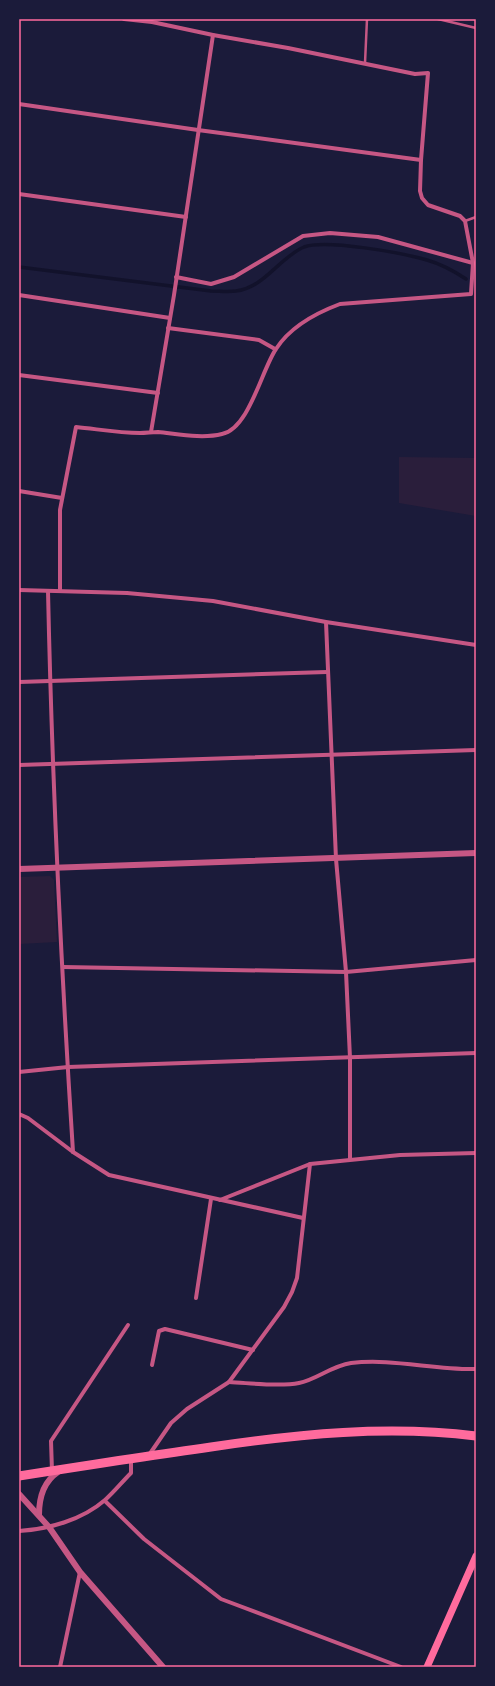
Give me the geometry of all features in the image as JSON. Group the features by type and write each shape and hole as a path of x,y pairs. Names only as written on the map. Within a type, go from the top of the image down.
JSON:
{"highway":[{"path":"19,1476 148,1455 331,1432 395,1431 476,1436"},
{"path":"462,1434 476,1442"}],"main road":[{"path":"427,1667 476,1556"}],"street":[{"path":"60,591 60,510 76,427 140,433 151,432 196,435 223,434 235,427 250,406 276,349 290,332 320,312 340,304 471,294 473,263 465,221 460,216 428,205 422,198 420,191 428,73 415,74 288,48 213,35 153,21 124,19"},
{"path":"151,432 174,295 213,35"},
{"path":"19,104 421,160"},
{"path":"19,194 186,217"},
{"path":"176,277 211,284 234,277 302,236 330,233 378,237 473,263"},
{"path":"19,295 170,318"},
{"path":"168,328 259,340 276,349"},
{"path":"19,375 158,393"},
{"path":"19,491 62,498"},
{"path":"19,590 127,593 213,601 326,622 476,646"},
{"path":"48,591 50,681 58,868 73,1152"},
{"path":"326,622 336,859 346,972 350,1058 350,1159"},
{"path":"19,682 327,672"},
{"path":"19,765 476,750"},
{"path":"19,869 476,853"},
{"path":"63,967 346,972 476,960"},
{"path":"19,1072 68,1067 476,1053"},
{"path":"19,1114 28,1118 73,1152 109,1175 211,1199 303,1218"},
{"path":"219,1200 310,1164 350,1159 476,1153"},
{"path":"148,1455 171,1423 187,1409 229,1382 284,1307 297,1278 310,1164"},
{"path":"196,1298 211,1199"},
{"path":"39,1515 39,1500 50,1477 57,1470 51,1441 128,1324"},
{"path":"152,1365 159,1331 165,1329 253,1350"},
{"path":"229,1382 267,1384 300,1383 333,1368 350,1363 362,1362 399,1363 458,1369 476,1368"},
{"path":"19,1531 49,1527 80,1516 105,1501 131,1473 131,1458"},
{"path":"19,1494 49,1527 80,1572 163,1667"},
{"path":"105,1501 144,1539 221,1599 401,1667"},
{"path":"60,1667 80,1572"}],"lane":[{"path":"365,63 366,19"},
{"path":"438,19 476,28"},
{"path":"465,221 476,217"}],"shaded area":[{"path":"399,457 476,458 476,516 399,503"},
{"path":"50,876 54,880 57,942 19,944 19,877"}],"waterway":[{"path":"19,267 211,291 236,291 246,289 255,284 287,258 304,247 329,245 365,248 416,257 442,266 466,279"}]}
